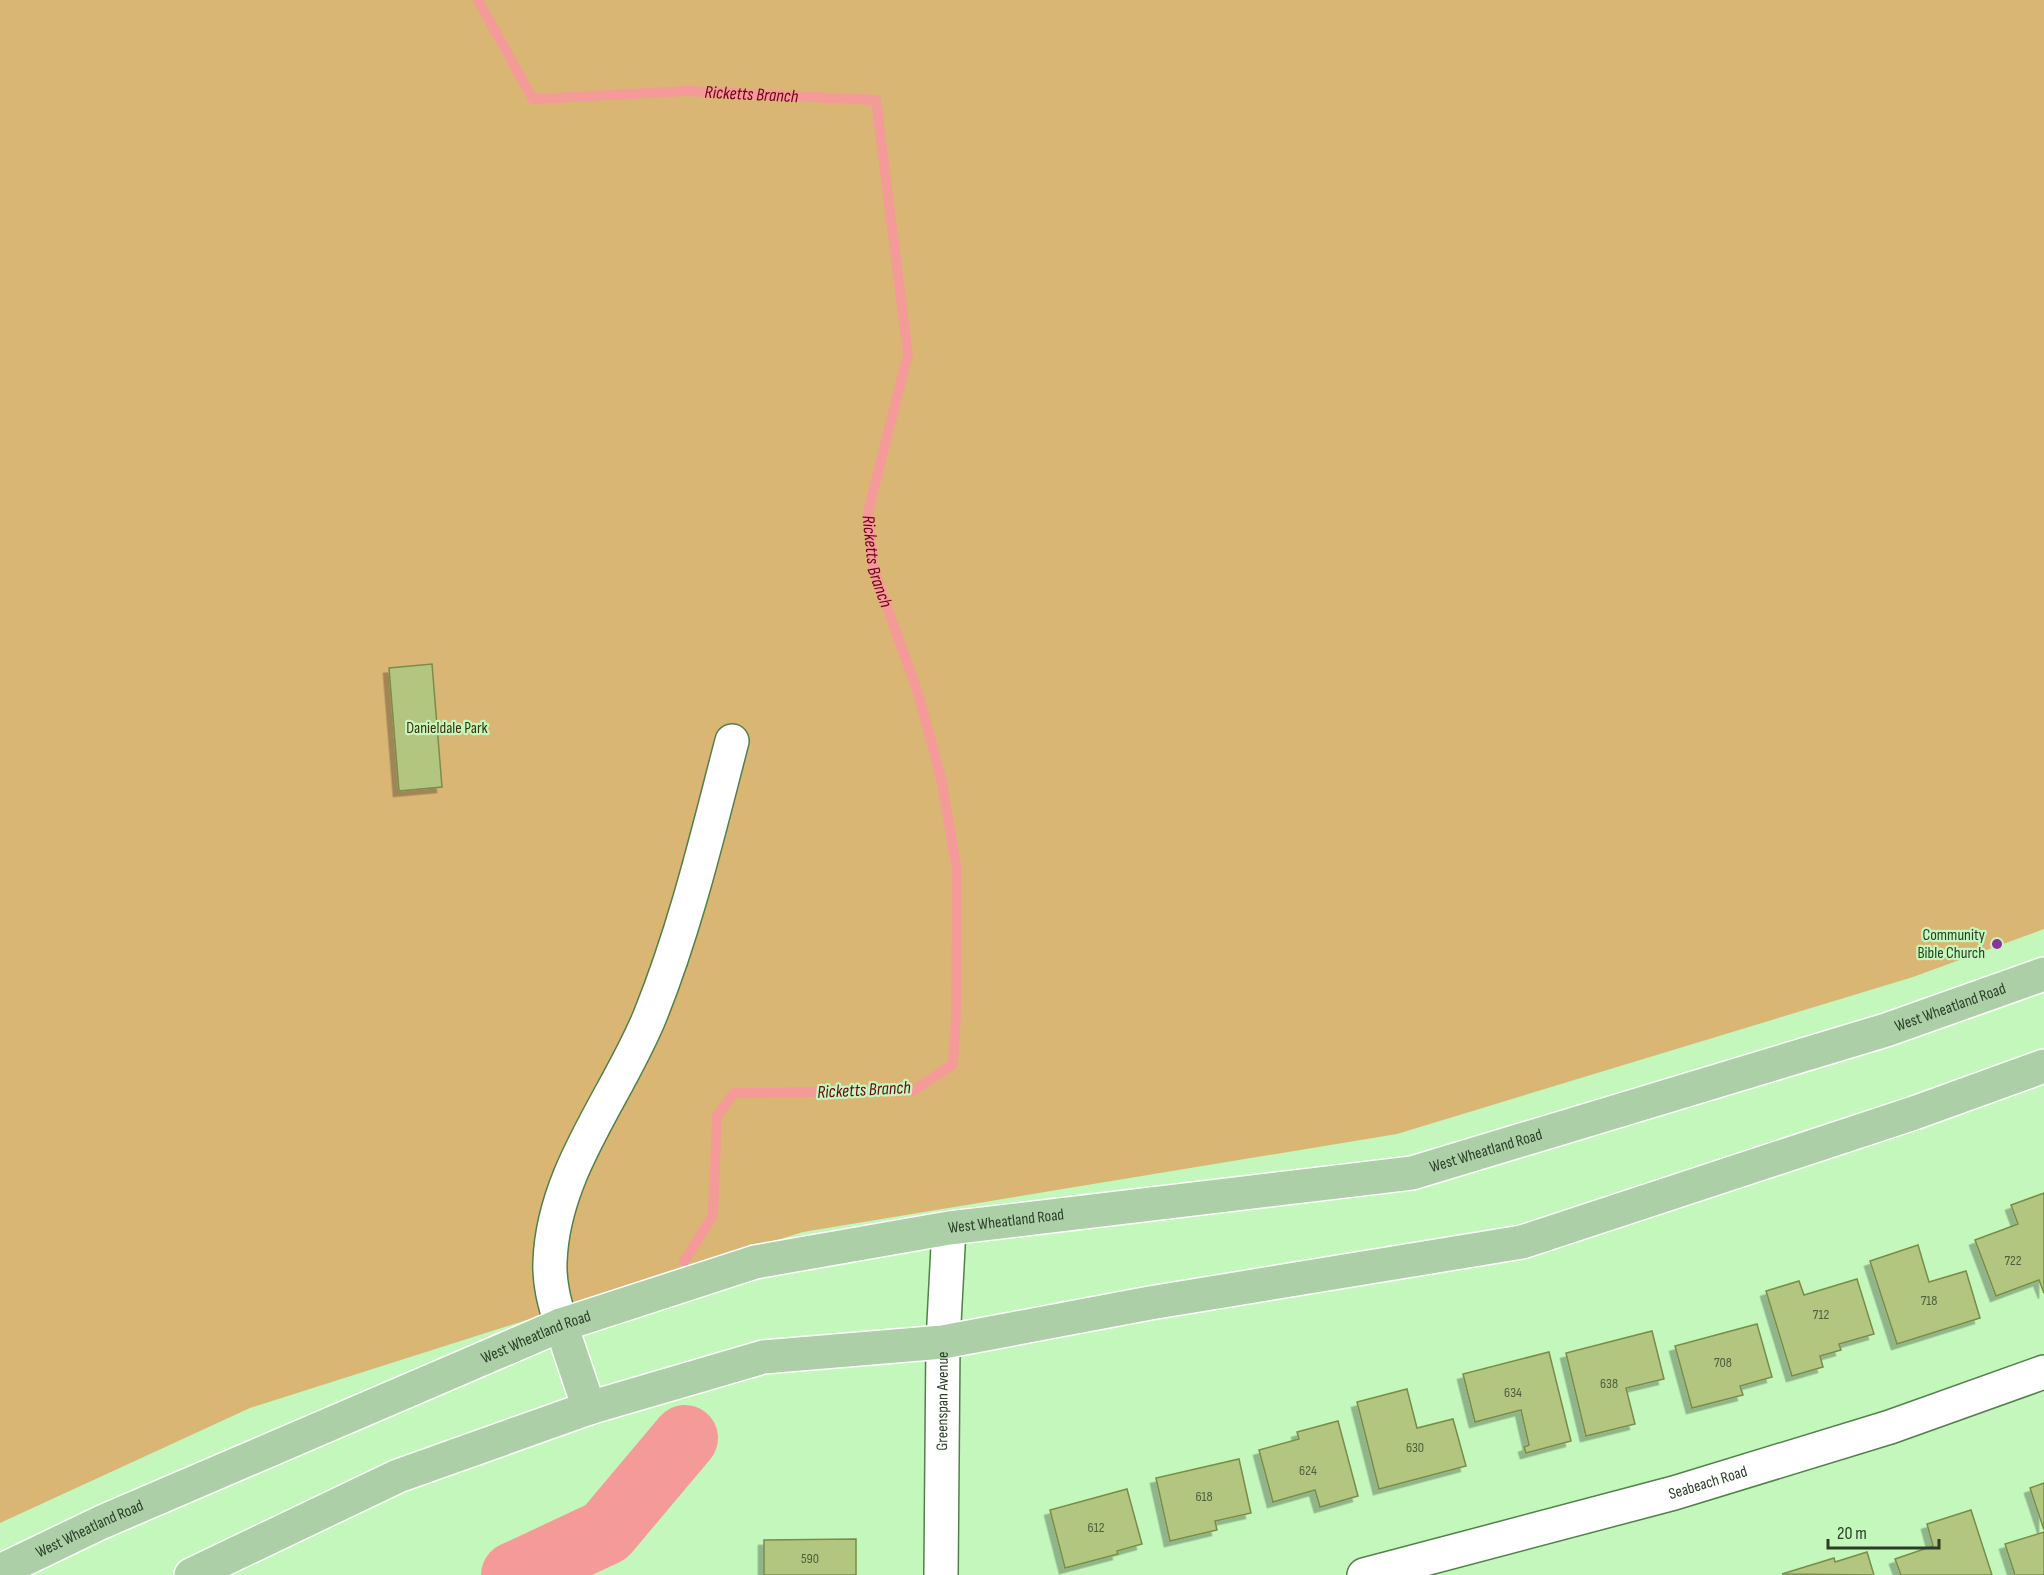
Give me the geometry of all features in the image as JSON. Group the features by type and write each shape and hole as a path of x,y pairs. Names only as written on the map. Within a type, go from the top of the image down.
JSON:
{"main road":[{"name":"West Wheatland Road","path":"0,1571 102,1522 561,1325 755,1262 949,1228 1412,1173 1886,1030 2044,974"},
{"path":"191,1575 398,1476 588,1408 763,1357 943,1342 1150,1303 1522,1242 1914,1113 2044,1066"},
{"path":"561,1325 588,1408"}],"street":[{"path":"561,1325 553,1298 550,1263 556,1215 573,1168 650,1017 683,924 732,741"},
{"name":"Greenspan Avenue","path":"941,1575 943,1342 949,1228"},
{"name":"Seabeach Road","path":"1364,1575 1674,1493 1890,1427 2044,1372"}],"green space":[{"name":"Danieldale Park","path":"0,0 2044,0 2044,929 1913,977 1397,1134 803,1232 250,1408 0,1523"}],"building":[{"path":"432,664 442,787 399,791 389,668"},
{"path":"2044,1193 2044,1293 2039,1280 1996,1296 1975,1240 2018,1224 2011,1205"},
{"path":"1918,1245 1929,1282 1966,1271 1980,1318 1897,1344 1870,1261"},
{"path":"1857,1279 1874,1334 1839,1344 1841,1350 1820,1356 1823,1367 1792,1376 1766,1291 1799,1281 1804,1295"},
{"path":"1757,1324 1772,1377 1740,1386 1743,1395 1692,1408 1675,1346"},
{"path":"1652,1331 1664,1379 1626,1388 1635,1424 1586,1436 1566,1353"},
{"path":"1549,1352 1571,1441 1526,1453 1524,1447 1529,1445 1521,1410 1475,1422 1463,1374"},
{"path":"1407,1389 1417,1428 1453,1419 1466,1466 1379,1489 1357,1402"},
{"path":"1338,1421 1358,1496 1320,1507 1315,1490 1273,1502 1259,1450 1299,1439 1297,1432"},
{"path":"1239,1459 1251,1513 1215,1521 1217,1530 1170,1541 1156,1478"},
{"path":"2044,1483 2044,1530 2030,1488"},
{"path":"1127,1489 1142,1544 1117,1551 1118,1554 1065,1568 1050,1510"},
{"path":"1971,1510 1992,1575 1901,1575 1895,1559 1933,1546 1927,1524"},
{"path":"2044,1532 2044,1575 2015,1575 2005,1544"},
{"path":"856,1539 856,1575 764,1575 764,1540"},
{"path":"1867,1552 1874,1575 1782,1574 1834,1558 1835,1562"}],"waterway":[{"name":"Ricketts Branch","path":"478,0 533,99 688,91 876,100 908,354 868,512 874,570 918,693 941,778 957,870 956,1016 953,1064 913,1091 734,1093 717,1116 713,1215 684,1262"},
{"name":"Ricketts Branch","path":"514,1575 606,1532 685,1438"}],"place":[{"name":"Community Bible Church","path":"1997,944"}]}
